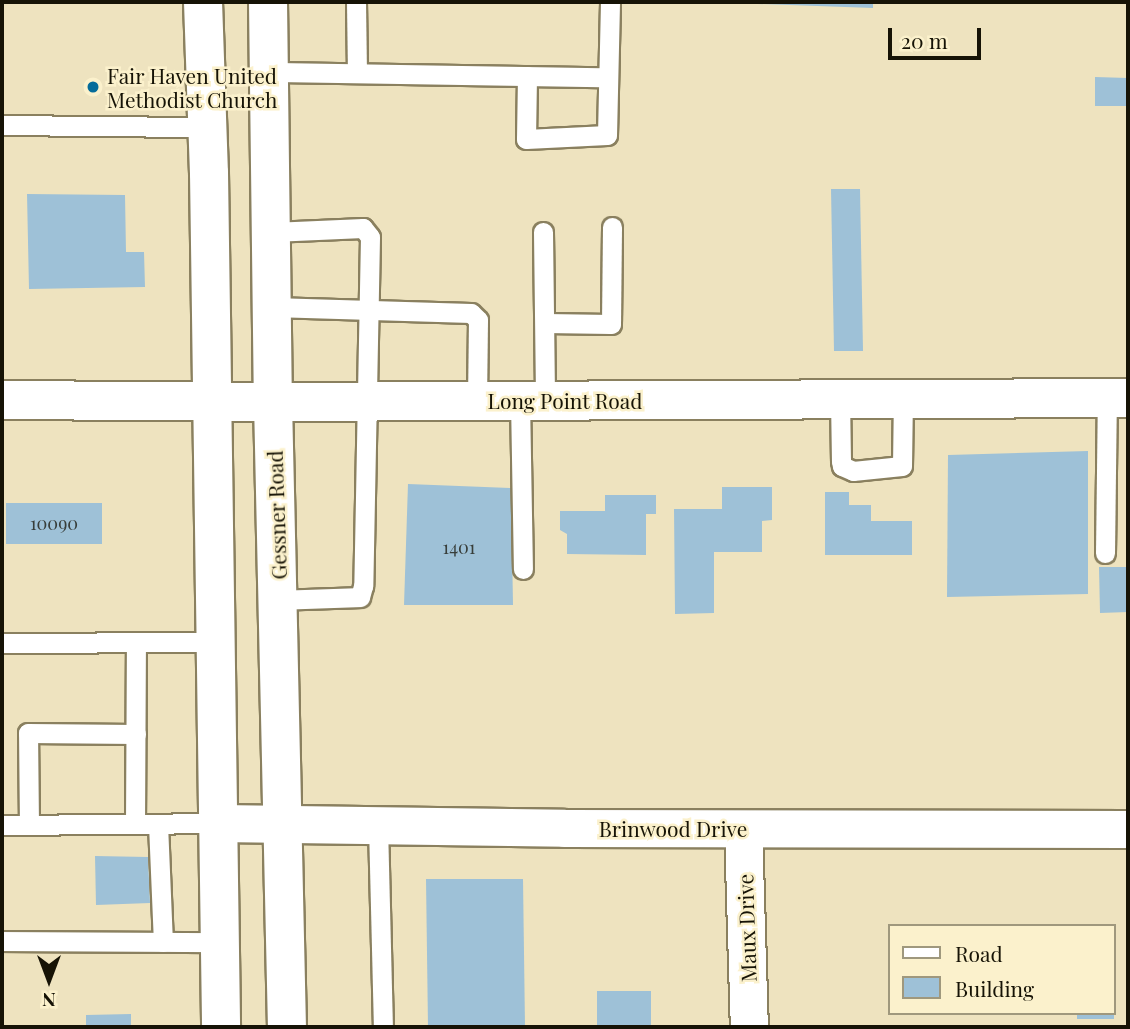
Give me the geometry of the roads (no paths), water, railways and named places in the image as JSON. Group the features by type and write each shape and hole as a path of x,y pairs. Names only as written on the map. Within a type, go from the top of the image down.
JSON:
{"main road":[{"path":"203,2 208,127 221,1027"},
{"name":"Gessner Road","path":"268,2 273,402 287,1027"},
{"name":"Long Point Road","path":"2,400 273,402 1117,398"}],"street":[{"name":"Brinwood Drive","path":"219,823 743,829 1128,829"},
{"name":"Maux Drive","path":"743,829 749,1027"}],"lane":[{"path":"356,2 357,73"},
{"path":"527,76 526,139 607,135 610,2"},
{"path":"270,72 607,77"},
{"path":"2,125 208,127"},
{"path":"545,323 611,324 611,227"},
{"path":"272,232 363,228 370,237 369,401 363,586 360,597 278,600"},
{"path":"523,569 533,400 545,323 543,232"},
{"path":"272,307 471,313 478,320 477,400"},
{"path":"840,398 841,461 842,466 853,471 902,466 902,398"},
{"path":"1105,553 1117,398"},
{"path":"135,824 136,642"},
{"path":"2,643 216,642"},
{"path":"29,825 28,733 136,734"},
{"path":"2,825 219,823"},
{"path":"158,824 163,942"},
{"path":"378,825 383,1027"},
{"path":"2,941 220,942"}],"place":[{"name":"Fair Haven United Methodist Church","path":"93,87"}]}
